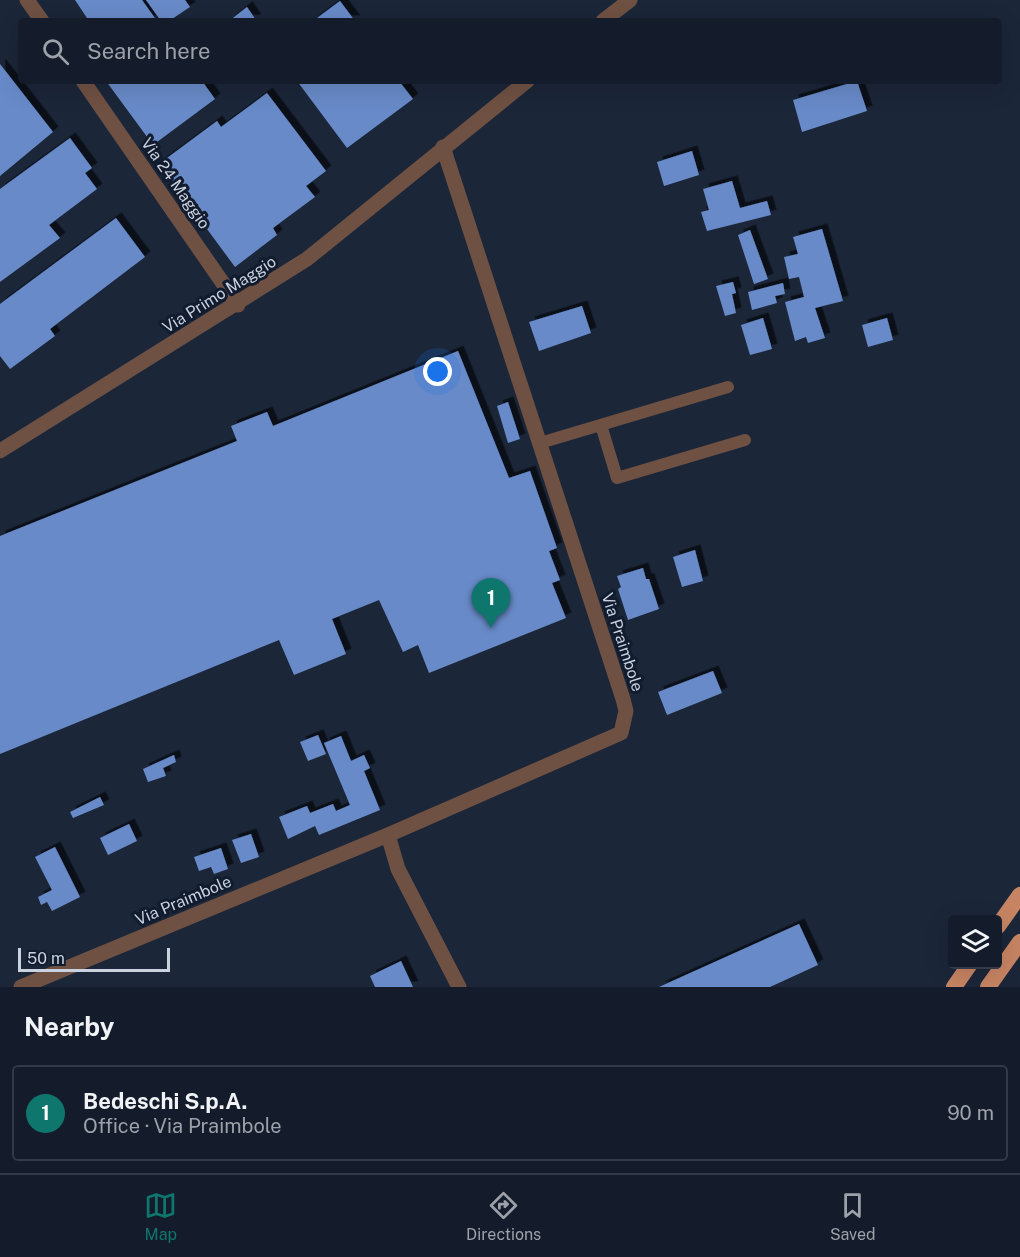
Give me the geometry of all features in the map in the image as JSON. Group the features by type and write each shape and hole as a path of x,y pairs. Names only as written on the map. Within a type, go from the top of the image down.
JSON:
{"highway":[{"path":"1002,920 1020,895"},
{"path":"988,987 1020,942"},
{"path":"954,987 967,969"}],"street":[{"path":"27,0 40,18"},
{"path":"607,18 630,0"},
{"name":"Via 24 Maggio","path":"86,84 238,305"},
{"path":"443,147 523,84"},
{"name":"Via Primo Maggio","path":"0,451 308,260 443,147"},
{"name":"Via Praimbole","path":"21,987 388,835 621,734 626,711 623,699 443,147"},
{"path":"388,835 398,869 459,987"}],"lane":[{"path":"540,443 728,387"},
{"path":"601,425 617,478 745,440"}],"building":[{"path":"75,0 142,0 155,18 87,18"},
{"path":"146,0 185,0 190,7 174,18 159,18"},
{"path":"340,1 353,18 317,18"},
{"path":"247,7 255,18 233,18"},
{"path":"0,64 53,132 0,176"},
{"path":"108,84 204,84 215,99 153,145"},
{"path":"299,84 401,84 413,99 347,148"},
{"path":"847,84 858,84 867,111 802,132 793,100"},
{"path":"267,93 326,171 306,186 315,197 273,228 277,235 235,267 159,164 217,121 221,127"},
{"path":"70,138 92,168 85,173 97,189 49,225 60,238 0,282 0,189"},
{"path":"692,151 699,175 664,186 657,162"},
{"path":"732,181 740,208 767,201 771,215 707,231 701,212 709,210 703,189"},
{"path":"116,218 145,257 50,329 55,336 10,369 0,356 0,304"},
{"path":"822,229 843,301 815,308 825,338 808,343 806,337 795,341 785,302 804,297 799,277 789,279 784,257 798,254 793,237"},
{"path":"750,230 768,279 754,284 738,235"},
{"path":"733,282 736,293 732,294 736,313 725,316 716,286"},
{"path":"783,283 785,294 775,296 777,303 752,310 748,292"},
{"path":"582,306 591,333 539,351 529,322"},
{"path":"763,318 772,349 750,355 741,325"},
{"path":"887,318 893,340 868,347 862,325"},
{"path":"458,351 509,478 530,471 557,548 549,551 560,580 552,583 566,618 429,673 418,645 403,652 379,600 332,619 346,654 294,675 279,640 0,754 0,536 237,441 231,426 267,412 273,426"},
{"path":"508,402 520,439 508,443 497,406"},
{"path":"695,550 703,581 682,587 673,557"},
{"path":"643,568 659,609 628,620 618,589 621,587 617,576"},
{"path":"713,671 722,693 667,715 658,692"},
{"path":"318,735 326,754 308,761 300,742"},
{"path":"341,736 351,761 364,755 370,768 364,771 380,810 319,835 315,826 288,839 279,817 307,806 310,813 333,804 336,811 350,805 324,743"},
{"path":"174,755 176,762 163,768 166,776 148,782 143,769"},
{"path":"100,797 104,805 73,818 70,812"},
{"path":"129,824 137,841 108,855 100,838"},
{"path":"251,834 259,857 241,863 232,840"},
{"path":"55,847 80,897 52,911 47,902 41,905 38,897 52,890 35,857"},
{"path":"221,848 228,869 214,874 211,867 199,871 194,857"},
{"path":"799,924 818,965 770,987 659,987"},
{"path":"401,961 413,987 375,987 370,976"}],"place":[{"name":"Bedeschi S.p.A.","path":"491,628"}]}
